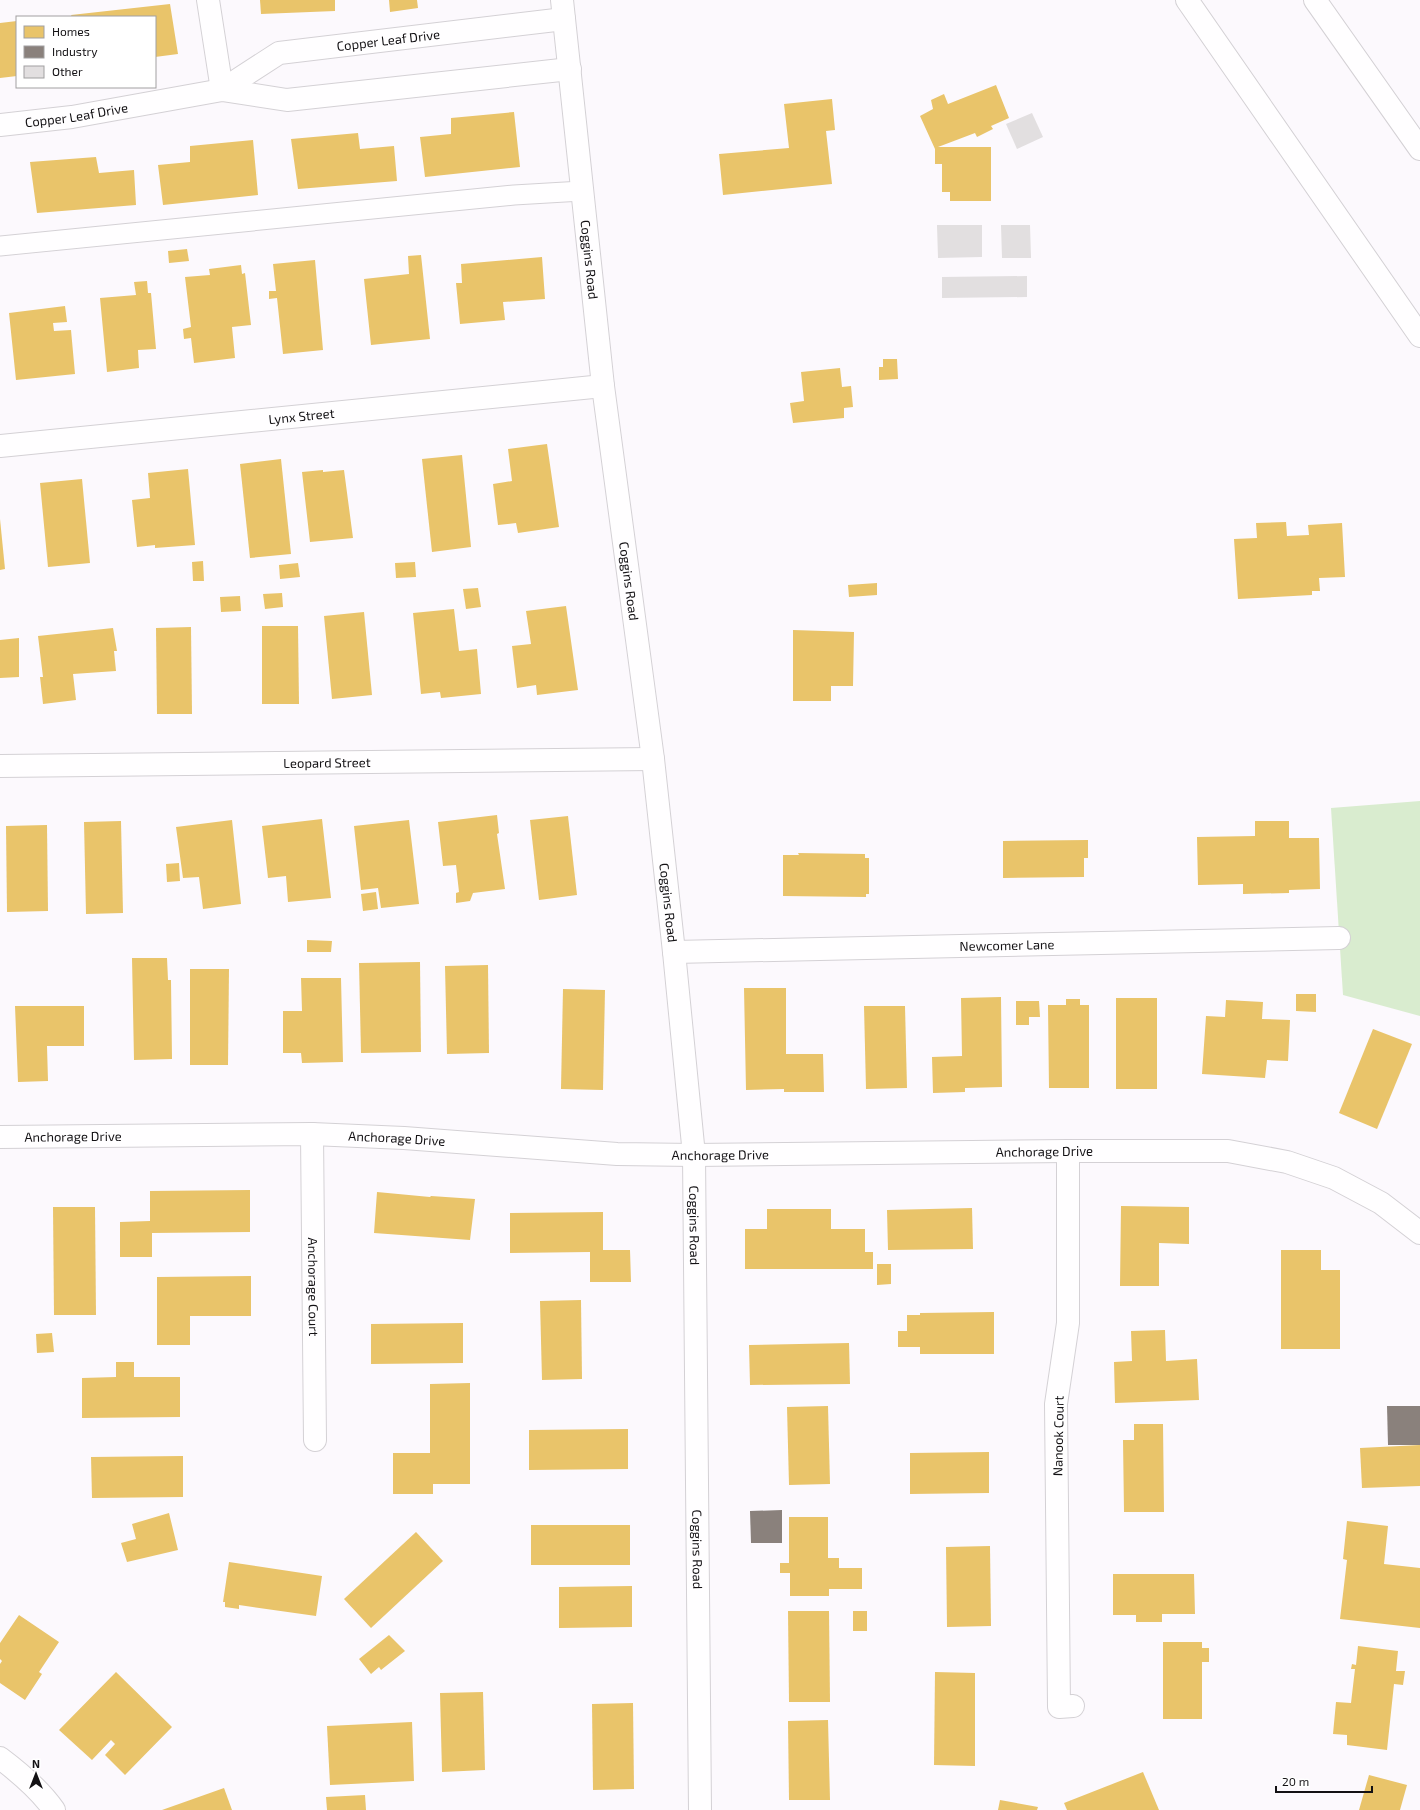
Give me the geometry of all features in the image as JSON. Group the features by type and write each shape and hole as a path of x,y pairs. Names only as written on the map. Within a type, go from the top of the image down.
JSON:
{"main road":[{"path":"208,0 222,90"},
{"path":"1187,0 1420,336"},
{"path":"1315,0 1420,149"},
{"name":"Copper Leaf Drive","path":"222,90 279,53 563,10"},
{"name":"Coggins Road","path":"563,10 604,386 653,759 694,1155 700,1810"},
{"name":"Copper Leaf Drive","path":"0,125 72,117 222,90 287,100 570,69"},
{"name":"Lynx Street","path":"0,446 604,386"},
{"name":"Leopard Street","path":"0,766 653,759"},
{"name":"Newcomer Lane","path":"674,952 1339,938"},
{"name":"Anchorage Drive","path":"0,1137 312,1134 404,1138 617,1154 694,1155 1228,1151 1287,1162 1334,1178 1381,1203 1420,1234"},
{"name":"Anchorage Court","path":"312,1134 315,1440"},
{"name":"Nanook Court","path":"1068,1151 1068,1323 1056,1404 1058,1699 1059,1707 1073,1706"},
{"path":"0,1758 48,1801 54,1810"}],"lane":[{"path":"0,246 514,195 582,191"}],"green space":[{"path":"1420,801 1420,1016 1343,995 1331,808"}],"building: Homes":[{"path":"260,0 335,0 335,11 261,14"},
{"path":"389,0 417,0 418,8 390,12"},
{"path":"170,4 178,54 156,57 156,16 71,15"},
{"path":"16,21 16,76 0,78 0,23"},
{"path":"996,85 1009,118 991,126 993,129 977,137 975,133 938,147 991,147 991,201 950,201 950,192 942,192 942,164 935,164 935,149 920,116 933,109 931,100 944,94 948,104"},
{"path":"832,99 835,130 826,131 832,184 723,195 719,154 789,148 784,104"},
{"path":"514,112 520,167 425,177 420,137 451,134 451,118"},
{"path":"358,133 360,149 394,146 397,181 298,189 291,139"},
{"path":"253,140 258,195 163,205 158,165 190,162 190,146"},
{"path":"96,157 99,173 134,170 136,205 37,213 30,162"},
{"path":"187,249 189,261 169,263 168,251"},
{"path":"421,255 430,339 371,345 364,279 409,274 408,256"},
{"path":"542,257 545,299 503,302 505,320 460,324 456,283 462,283 461,264"},
{"path":"315,260 323,350 283,354 277,298 269,299 269,291 276,291 273,264"},
{"path":"241,265 242,274 245,273 251,325 232,327 235,358 194,363 191,338 184,339 183,329 191,327 185,277 210,275 209,269"},
{"path":"147,281 148,293 151,293 156,349 138,350 139,368 107,372 100,298 136,295 134,282"},
{"path":"65,306 67,322 53,323 54,331 71,330 75,374 16,380 9,313"},
{"path":"883,359 897,359 898,379 879,380 879,367 883,367"},
{"path":"840,368 842,387 851,386 853,407 844,408 844,418 793,423 790,403 804,401 801,372"},
{"path":"547,444 559,527 518,533 516,523 498,525 493,484 512,481 508,449"},
{"path":"462,455 471,547 432,552 422,459"},
{"path":"281,459 291,554 250,558 240,464"},
{"path":"188,469 195,545 155,548 155,545 137,547 132,500 150,498 148,473"},
{"path":"323,470 323,472 344,470 353,538 310,542 302,472"},
{"path":"82,479 90,563 48,567 40,483"},
{"path":"0,519 5,569 0,570"},
{"path":"1286,522 1287,536 1309,535 1308,525 1342,523 1345,577 1319,578 1320,591 1312,591 1312,595 1238,599 1234,539 1257,538 1256,523"},
{"path":"203,561 204,581 193,581 192,562"},
{"path":"415,562 416,577 396,578 395,563"},
{"path":"298,563 300,577 280,579 279,565"},
{"path":"877,583 877,595 849,597 848,585"},
{"path":"478,588 481,607 466,609 463,589"},
{"path":"282,593 283,607 265,609 263,594"},
{"path":"240,596 241,611 221,612 220,597"},
{"path":"566,606 578,690 537,695 536,685 517,688 512,646 531,644 526,611"},
{"path":"454,609 459,651 477,649 481,694 441,698 440,692 421,694 413,613"},
{"path":"364,612 372,695 332,699 324,616"},
{"path":"262,626 298,626 299,704 262,704"},
{"path":"191,627 192,714 157,714 156,628"},
{"path":"113,628 117,651 114,651 116,671 73,674 76,700 43,704 40,677 43,677 38,636"},
{"path":"793,630 854,632 853,686 831,686 831,701 793,701"},
{"path":"19,638 19,677 0,678 0,640"},
{"path":"497,815 499,833 497,834 505,889 473,893 470,901 456,903 456,893 459,892 456,865 443,866 438,822"},
{"path":"568,816 577,895 539,900 530,820"},
{"path":"322,819 331,898 288,902 286,876 268,878 262,826"},
{"path":"232,820 241,904 203,909 199,877 183,878 176,827"},
{"path":"409,820 419,904 381,908 378,888 361,890 354,826"},
{"path":"121,821 123,913 86,914 84,822"},
{"path":"1255,821 1289,821 1289,838 1319,838 1320,889 1289,890 1289,893 1243,894 1243,884 1198,885 1197,837 1255,836"},
{"path":"47,825 48,911 7,912 6,826"},
{"path":"1088,840 1088,858 1084,858 1084,877 1003,878 1003,841"},
{"path":"798,853 865,854 865,858 869,858 869,894 866,894 866,897 783,896 783,855 799,855"},
{"path":"179,863 180,881 167,882 166,864"},
{"path":"376,892 378,909 363,911 361,894"},
{"path":"307,940 332,941 331,952 307,952"},
{"path":"132,958 167,958 168,980 171,980 172,1059 134,1060"},
{"path":"420,962 421,1052 361,1053 359,963"},
{"path":"488,965 489,1053 447,1054 445,966"},
{"path":"190,969 229,969 228,1065 190,1065"},
{"path":"301,978 341,978 343,1062 302,1063 301,1053 283,1053 283,1011 302,1011"},
{"path":"744,988 786,988 786,1054 823,1054 824,1092 784,1092 784,1089 746,1090"},
{"path":"563,989 605,990 603,1090 561,1089"},
{"path":"1296,994 1316,994 1316,1012 1296,1011"},
{"path":"1001,997 1002,1087 965,1088 965,1092 933,1093 932,1057 962,1056 961,998"},
{"path":"1116,998 1157,998 1157,1089 1116,1089"},
{"path":"1066,999 1080,999 1080,1005 1089,1005 1089,1088 1049,1088 1048,1005 1066,1005"},
{"path":"1226,1000 1263,1002 1262,1019 1290,1020 1288,1061 1267,1060 1265,1078 1202,1074 1206,1016 1225,1017"},
{"path":"1016,1001 1039,1001 1040,1017 1029,1017 1029,1025 1016,1025"},
{"path":"15,1006 84,1006 84,1046 47,1046 48,1081 18,1082"},
{"path":"864,1006 905,1006 907,1088 866,1089"},
{"path":"1373,1029 1412,1044 1377,1129 1339,1113"},
{"path":"250,1190 250,1232 152,1233 152,1257 120,1257 120,1222 150,1221 150,1191"},
{"path":"377,1192 430,1197 475,1199 470,1240 374,1233"},
{"path":"1121,1206 1189,1207 1189,1244 1159,1243 1159,1286 1120,1286"},
{"path":"53,1207 95,1207 96,1315 54,1315"},
{"path":"972,1208 973,1249 888,1250 887,1210"},
{"path":"767,1209 831,1209 831,1229 865,1229 865,1252 873,1252 873,1269 745,1269 745,1229 767,1229"},
{"path":"603,1212 603,1250 630,1250 631,1282 590,1282 590,1252 510,1253 510,1213"},
{"path":"1281,1250 1321,1250 1321,1270 1340,1270 1340,1349 1281,1349"},
{"path":"877,1264 891,1264 891,1284 877,1285"},
{"path":"251,1276 251,1316 190,1316 190,1345 157,1345 157,1277"},
{"path":"581,1300 582,1379 542,1380 540,1301"},
{"path":"994,1312 994,1354 920,1354 920,1347 898,1347 898,1331 907,1331 907,1315 920,1315 920,1313"},
{"path":"463,1323 463,1363 371,1364 371,1324"},
{"path":"1165,1330 1166,1361 1197,1359 1199,1400 1115,1403 1114,1362 1132,1361 1131,1331"},
{"path":"52,1333 54,1352 37,1353 36,1334"},
{"path":"849,1343 850,1384 750,1385 749,1345"},
{"path":"116,1362 134,1362 134,1377 180,1377 180,1417 82,1418 82,1378 116,1377"},
{"path":"470,1383 470,1484 433,1484 433,1494 393,1494 393,1453 430,1453 430,1384"},
{"path":"828,1406 830,1484 789,1485 787,1407"},
{"path":"1134,1424 1163,1424 1164,1512 1124,1512 1123,1440 1134,1440"},
{"path":"628,1429 628,1469 529,1470 529,1430"},
{"path":"1420,1445 1420,1486 1362,1488 1360,1448"},
{"path":"989,1452 989,1493 910,1494 910,1453"},
{"path":"183,1456 183,1497 92,1498 91,1457"},
{"path":"169,1513 178,1550 127,1562 121,1543 136,1539 132,1524"},
{"path":"789,1517 828,1517 828,1558 839,1558 839,1568 862,1568 862,1589 829,1589 829,1596 790,1596 790,1573 780,1573 780,1563 789,1563"},
{"path":"1347,1521 1388,1526 1384,1564 1420,1568 1420,1628 1340,1619 1347,1560 1343,1559"},
{"path":"531,1525 630,1525 630,1565 531,1565"},
{"path":"416,1532 443,1561 371,1628 344,1599"},
{"path":"990,1546 991,1626 947,1627 946,1547"},
{"path":"229,1562 322,1576 316,1616 239,1605 239,1609 225,1607 225,1602 223,1602"},
{"path":"1113,1574 1194,1574 1195,1614 1162,1614 1162,1622 1136,1622 1136,1615 1113,1615"},
{"path":"632,1586 632,1627 559,1628 559,1587"},
{"path":"788,1611 829,1611 830,1702 789,1702"},
{"path":"853,1611 867,1611 867,1631 853,1631"},
{"path":"19,1615 59,1642 39,1672 42,1674 25,1700 0,1683 0,1664 2,1661 0,1659 0,1643"},
{"path":"389,1635 405,1651 381,1670 379,1667 371,1674 359,1659"},
{"path":"1163,1642 1202,1642 1202,1648 1209,1648 1209,1662 1202,1662 1202,1719 1163,1719"},
{"path":"1358,1646 1398,1651 1396,1671 1405,1671 1403,1685 1394,1684 1387,1750 1347,1745 1347,1735 1333,1734 1336,1702 1351,1703 1355,1669 1351,1669 1352,1664 1356,1665"},
{"path":"116,1672 172,1727 125,1775 105,1755 115,1744 111,1740 92,1760 59,1730"},
{"path":"935,1672 975,1673 975,1766 934,1765"},
{"path":"483,1692 485,1770 442,1772 440,1693"},
{"path":"633,1703 634,1789 593,1790 592,1704"},
{"path":"828,1720 830,1800 789,1800 788,1721"},
{"path":"412,1722 414,1781 330,1785 327,1726"},
{"path":"1143,1772 1159,1810 1067,1810 1064,1803"},
{"path":"1369,1775 1407,1785 1400,1810 1359,1810"},
{"path":"224,1788 232,1810 162,1810"},
{"path":"365,1795 366,1810 327,1810 326,1797"},
{"path":"1000,1800 1038,1807 1037,1810 998,1810"}],"building: Industry":[{"path":"1387,1406 1420,1406 1420,1445 1388,1445"},
{"path":"782,1510 782,1543 751,1543 750,1511"}],"building: Other":[{"path":"1032,113 1043,137 1017,149 1006,124"},
{"path":"937,225 982,225 982,257 938,258"},
{"path":"1001,225 1030,225 1031,258 1002,258"},
{"path":"1027,276 1027,297 942,298 942,277"}]}
